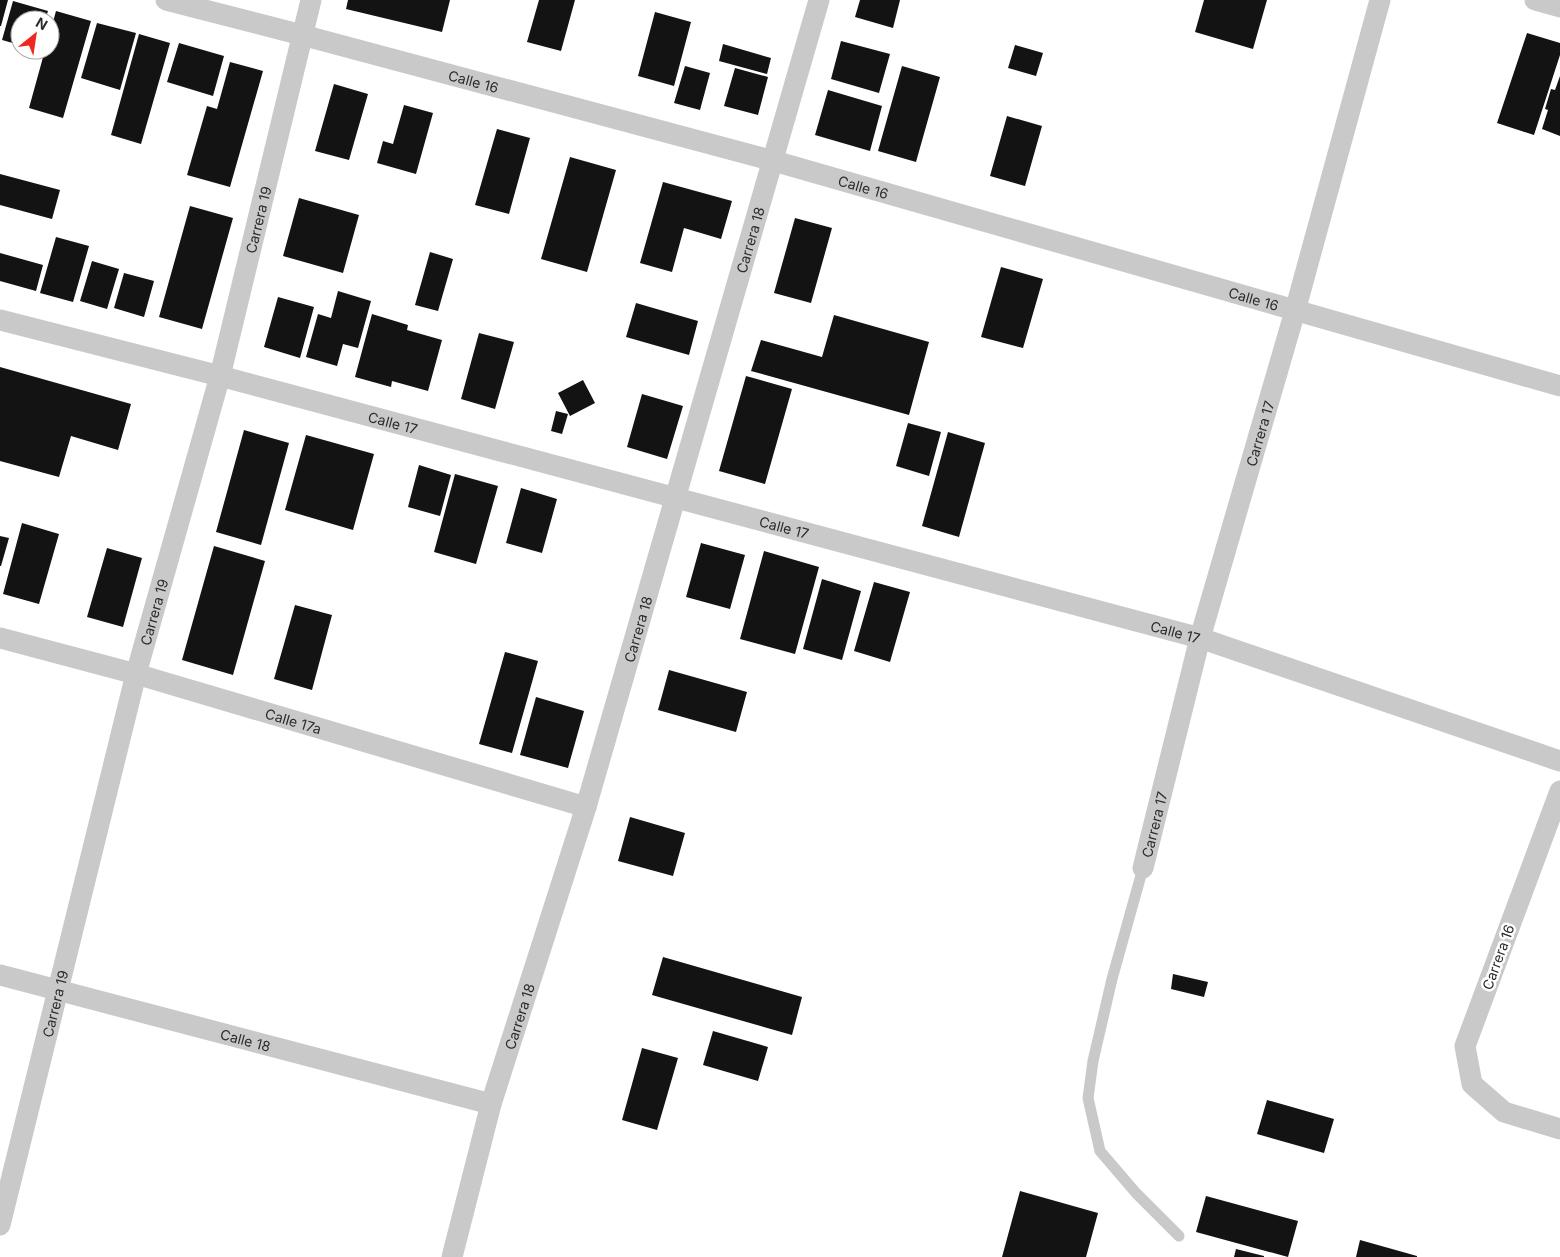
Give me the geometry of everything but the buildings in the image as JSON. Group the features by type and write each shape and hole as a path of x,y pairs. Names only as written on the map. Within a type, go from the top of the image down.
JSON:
{"street":[{"name":"Calle 16","path":"166,0 302,34 774,161 1560,386"},
{"name":"Carrera 19","path":"0,1225 136,674 220,376 311,0"},
{"name":"Carrera 18","path":"452,1257 491,1104 586,807 819,0"},
{"name":"Carrera 17","path":"1143,868 1200,638 1295,310 1380,0"},
{"path":"1535,0 1560,7"},
{"name":"Calle 17","path":"0,320 220,376 1200,638 1560,761"},
{"name":"Calle 17a","path":"0,638 136,674 586,807"},
{"name":"Carrera 16","path":"1560,791 1465,1046 1472,1084 1504,1112 1560,1129"},
{"name":"Calle 18","path":"0,975 491,1104"}],"lane":[{"path":"1143,868 1112,979 1093,1061 1088,1098 1100,1151 1136,1192 1179,1236"}]}
